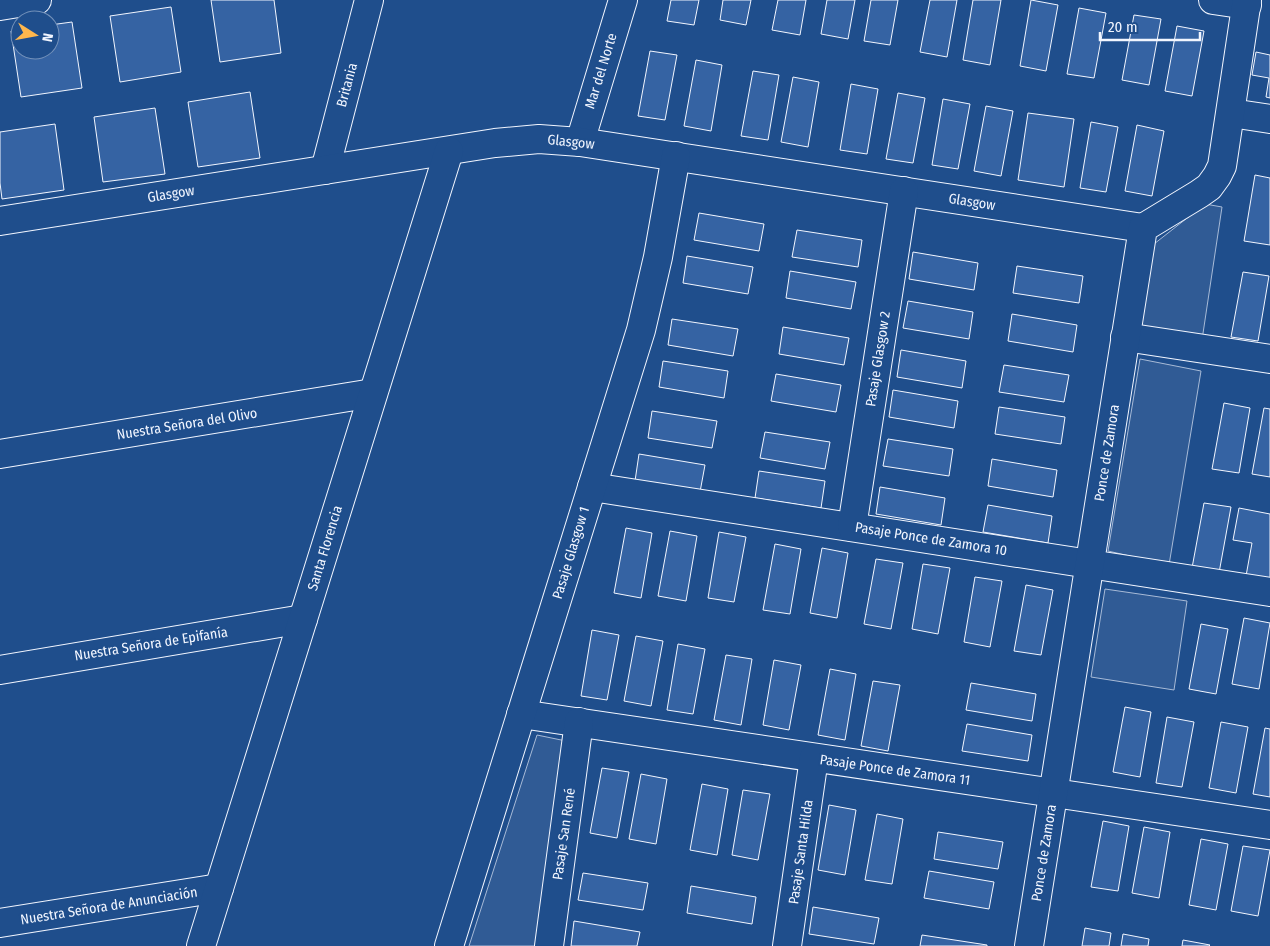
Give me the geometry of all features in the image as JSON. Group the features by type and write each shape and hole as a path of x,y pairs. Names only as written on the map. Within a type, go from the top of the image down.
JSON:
{"street":[{"path":"0,6 37,0"},
{"name":"Britania","path":"325,170 369,0"},
{"name":"Mar del Norte","path":"580,142 623,0"},
{"path":"1143,228 1199,194 1209,186 1222,166 1247,2 1213,0"},
{"path":"1231,113 1270,119"},
{"name":"Glasgow","path":"0,221 517,140 546,139 676,156 1143,228"},
{"name":"Santa Florencia","path":"201,946 449,151"},
{"name":"Pasaje Glasgow 1","path":"449,946 641,330 658,258 676,156"},
{"name":"Pasaje Glasgow 2","path":"852,527 904,191"},
{"name":"Ponce de Zamora","path":"1030,946 1143,228"},
{"path":"1125,337 1270,359"},
{"name":"Nuestra Señora del Olivo","path":"0,454 373,393"},
{"name":"Pasaje Ponce de Zamora 10","path":"592,487 1270,592"},
{"name":"Nuestra Señora de Epifanía","path":"0,670 303,619"},
{"name":"Pasaje Ponce de Zamora 11","path":"521,714 1270,825"},
{"name":"Pasaje San René","path":"549,946 579,722"},
{"name":"Pasaje Santa Hilda","path":"787,946 814,758"},
{"name":"Nuestra Señora de Anunciación","path":"0,923 219,888"}],"shaded area":[{"path":"1205,204 1222,207 1202,340 1139,326 1154,244"},
{"path":"1140,359 1201,371 1169,565 1108,551"},
{"path":"1105,589 1187,601 1174,690 1091,677"},
{"path":"537,735 566,741 535,946 469,946"}],"building":[{"path":"211,0 274,0 281,53 220,62"},
{"path":"671,0 699,0 694,25 667,21"},
{"path":"723,0 751,0 746,25 720,20"},
{"path":"778,0 806,0 800,35 772,30"},
{"path":"827,0 855,0 848,39 821,34"},
{"path":"871,0 898,0 890,45 864,41"},
{"path":"930,0 957,0 947,57 920,52"},
{"path":"973,0 1001,0 990,65 963,60"},
{"path":"1031,0 1058,5 1046,71 1020,66"},
{"path":"171,7 181,72 120,82 110,16"},
{"path":"1079,8 1106,13 1094,78 1067,74"},
{"path":"1134,15 1161,19 1149,85 1122,80"},
{"path":"72,22 82,88 21,97 15,60 60,60 60,24"},
{"path":"1177,26 1204,31 1192,96 1165,91"},
{"path":"650,51 677,55 665,120 638,116"},
{"path":"1256,52 1270,55 1270,98 1266,97 1269,78 1252,75"},
{"path":"696,60 722,65 711,131 684,126"},
{"path":"753,71 779,75 768,140 741,136"},
{"path":"793,77 819,82 808,147 781,142"},
{"path":"851,84 878,89 867,154 840,150"},
{"path":"250,92 260,158 198,167 188,102"},
{"path":"898,93 925,98 913,163 886,159"},
{"path":"943,99 970,104 958,169 932,165"},
{"path":"986,106 1013,111 1001,176 974,171"},
{"path":"155,108 165,174 103,182 94,117"},
{"path":"1028,113 1074,119 1064,187 1018,180"},
{"path":"1091,122 1118,127 1106,192 1080,188"},
{"path":"55,124 64,190 2,199 0,183 0,132"},
{"path":"1137,125 1164,131 1152,196 1125,191"},
{"path":"1255,175 1270,178 1270,245 1244,241"},
{"path":"699,213 764,224 759,251 694,240"},
{"path":"797,230 862,240 858,267 792,257"},
{"path":"913,252 978,263 974,290 909,279"},
{"path":"687,256 753,267 748,294 683,283"},
{"path":"1017,266 1083,276 1079,303 1013,293"},
{"path":"790,271 856,282 851,309 786,298"},
{"path":"1243,272 1269,276 1258,341 1231,337"},
{"path":"908,301 973,312 969,339 903,328"},
{"path":"1012,314 1077,325 1073,352 1008,341"},
{"path":"672,319 738,329 733,356 668,345"},
{"path":"783,327 849,338 844,365 779,354"},
{"path":"901,350 966,361 962,388 897,377"},
{"path":"663,361 728,371 724,398 659,387"},
{"path":"1004,365 1069,375 1064,402 999,392"},
{"path":"776,374 841,385 836,412 771,401"},
{"path":"893,390 958,401 954,428 889,417"},
{"path":"1224,403 1250,408 1239,473 1212,469"},
{"path":"999,407 1065,417 1061,444 995,434"},
{"path":"1264,408 1270,409 1270,477 1252,474"},
{"path":"652,411 717,421 712,448 648,438"},
{"path":"765,432 830,442 825,469 760,458"},
{"path":"888,439 953,449 949,476 883,466"},
{"path":"639,454 705,465 700,492 635,481"},
{"path":"992,459 1057,470 1053,497 988,486"},
{"path":"759,471 825,481 821,508 755,498"},
{"path":"880,487 945,498 941,525 876,514"},
{"path":"1204,503 1231,507 1219,573 1192,568"},
{"path":"988,505 1052,516 1048,543 983,532"},
{"path":"1239,508 1270,514 1270,581 1246,576 1252,543 1233,540"},
{"path":"626,528 652,533 641,598 614,593"},
{"path":"670,531 697,536 686,601 658,596"},
{"path":"719,532 746,537 734,602 708,598"},
{"path":"775,544 801,549 790,614 763,610"},
{"path":"822,548 848,553 837,618 810,613"},
{"path":"876,559 903,563 891,629 864,624"},
{"path":"923,564 950,568 938,634 912,629"},
{"path":"975,577 1002,581 990,647 964,642"},
{"path":"1026,585 1053,590 1041,655 1014,651"},
{"path":"1244,618 1270,623 1259,689 1232,684"},
{"path":"1201,624 1228,629 1216,694 1189,689"},
{"path":"592,630 619,635 607,700 581,696"},
{"path":"636,636 663,641 651,706 624,701"},
{"path":"678,644 705,649 693,714 667,710"},
{"path":"726,655 752,659 741,725 714,720"},
{"path":"774,660 801,665 789,730 763,725"},
{"path":"830,669 856,674 845,740 818,735"},
{"path":"873,681 900,685 888,751 861,746"},
{"path":"971,683 1036,694 1032,721 966,710"},
{"path":"1125,707 1151,712 1140,777 1113,772"},
{"path":"1167,717 1194,722 1182,787 1156,783"},
{"path":"1221,722 1248,727 1236,793 1209,788"},
{"path":"967,724 1032,735 1028,761 962,751"},
{"path":"1265,728 1270,729 1270,797 1253,794"},
{"path":"602,768 629,772 617,838 590,833"},
{"path":"641,774 667,779 656,844 629,839"},
{"path":"702,784 728,789 717,855 690,850"},
{"path":"743,790 770,794 758,860 732,855"},
{"path":"829,805 856,810 845,875 818,870"},
{"path":"877,814 903,819 892,884 865,880"},
{"path":"1103,821 1129,826 1118,891 1091,887"},
{"path":"1144,827 1170,832 1159,898 1132,893"},
{"path":"938,832 1003,842 998,869 934,859"},
{"path":"1201,839 1228,844 1216,910 1189,905"},
{"path":"1243,846 1270,850 1258,916 1231,911"},
{"path":"929,871 994,882 989,909 924,898"},
{"path":"583,873 648,883 643,910 578,900"},
{"path":"691,886 756,897 752,924 687,913"},
{"path":"813,907 879,918 874,944 809,934"},
{"path":"574,921 640,932 637,946 571,946"},
{"path":"1085,928 1111,933 1109,946 1082,946"},
{"path":"1123,934 1149,939 1148,946 1121,946"},
{"path":"922,935 987,945 987,946 920,946"},
{"path":"1183,940 1210,945 1182,946"}]}
